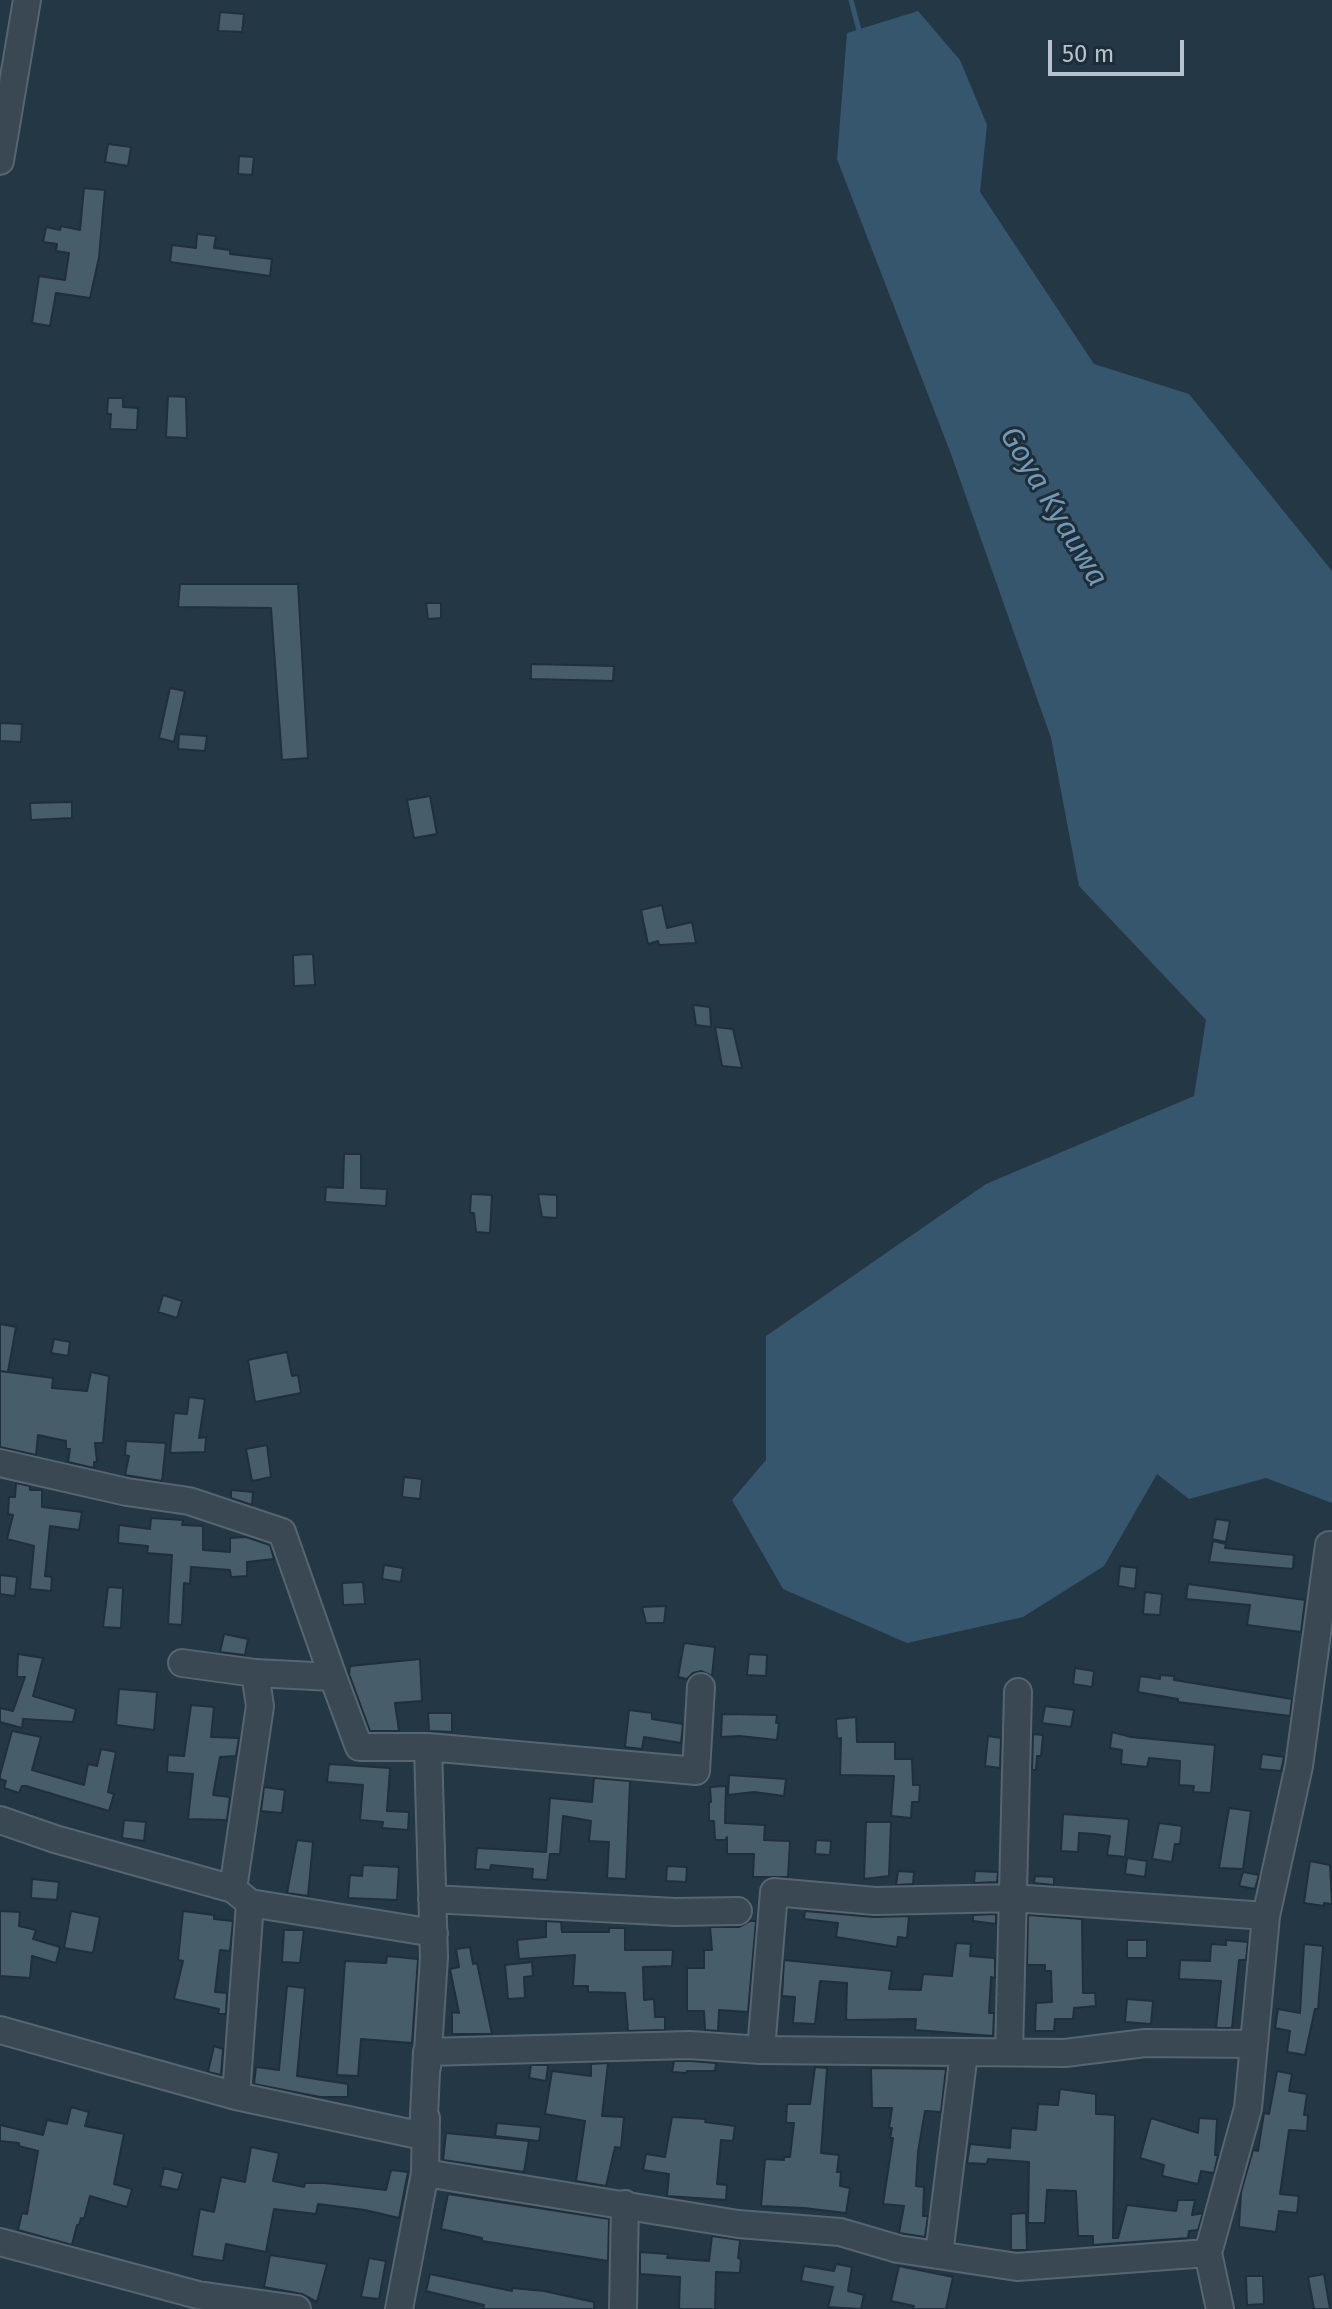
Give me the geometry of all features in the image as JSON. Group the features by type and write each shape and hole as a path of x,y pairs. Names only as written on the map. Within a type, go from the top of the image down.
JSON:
{"street":[{"path":"0,161 27,0"},
{"path":"0,1463 127,1492 189,1501 282,1532 359,1747 428,1747 696,1771 701,1687"},
{"path":"1220,2309 1208,2253 1248,2108 1266,1916 1299,1766 1325,1618 1329,1545"},
{"path":"182,1663 255,1673 333,1677"},
{"path":"236,2096 241,1896 260,1706 255,1673"},
{"path":"1009,2052 1018,1692"},
{"path":"0,2030 236,2096 423,2136 434,1933 428,1747"},
{"path":"0,1820 241,1896 434,1933"},
{"path":"761,2050 774,1892 875,1901 1013,1898 1266,1916"},
{"path":"432,1899 675,1912 738,1911"},
{"path":"427,2052 690,2045 761,2050 1065,2053 1145,2043 1253,2044"},
{"path":"399,2309 425,2173 427,2052"},
{"path":"939,2255 964,2053"},
{"path":"425,2173 738,2224 840,2232 898,2249 1017,2267 1208,2253"},
{"path":"623,2309 625,2204"},
{"path":"0,2242 198,2295 297,2309"}],"water":[{"path":"918,11 960,60 987,125 980,192 1094,364 1189,394 1332,571 1332,1503 1266,1478 1189,1499 1157,1474 1104,1566 1023,1617 907,1643 783,1589 732,1500 766,1460 766,1336 986,1184 1194,1096 1206,1020 1079,886 1051,738 951,454 837,159 847,33"}],"building":[{"path":"220,12 244,14 242,32 218,31"},
{"path":"108,144 131,147 128,166 105,162"},
{"path":"239,156 254,157 252,175 238,174"},
{"path":"84,188 105,190 99,257 90,298 56,293 50,326 32,323 39,276 65,280 69,253 56,251 57,244 43,242 46,227 80,230"},
{"path":"197,234 216,236 214,248 230,250 230,254 272,259 270,276 170,262 172,245 196,248"},
{"path":"168,396 186,397 187,438 166,437"},
{"path":"108,398 123,398 123,407 138,408 137,430 110,429"},
{"path":"180,584 298,584 308,758 282,760 271,608 178,607"},
{"path":"426,603 441,603 441,618 428,619"},
{"path":"531,664 614,666 613,681 531,679"},
{"path":"170,688 185,691 174,742 159,738"},
{"path":"0,723 22,724 21,742 0,741"},
{"path":"179,734 207,736 205,751 178,749"},
{"path":"430,796 437,834 414,838 407,800"},
{"path":"72,802 72,818 31,820 30,803"},
{"path":"662,905 667,928 692,922 696,943 659,945 658,941 648,944 641,910"},
{"path":"313,954 315,985 294,986 293,955"},
{"path":"693,1005 710,1007 711,1027 696,1025"},
{"path":"715,1027 733,1029 742,1068 722,1066"},
{"path":"344,1154 361,1154 361,1188 387,1189 386,1206 325,1202 326,1187 343,1188"},
{"path":"471,1194 492,1195 490,1233 476,1232 474,1213 470,1213"},
{"path":"538,1194 557,1195 557,1218 542,1217"},
{"path":"163,1295 182,1301 177,1318 158,1312"},
{"path":"0,1324 16,1327 8,1372 0,1371"},
{"path":"54,1339 70,1342 68,1356 51,1353"},
{"path":"287,1352 292,1376 298,1375 301,1393 255,1402 248,1360"},
{"path":"0,1371 53,1378 52,1388 87,1391 91,1372 109,1376 103,1443 95,1443 97,1462 94,1462 94,1468 68,1462 70,1449 66,1449 66,1441 38,1435 36,1455 0,1447"},
{"path":"189,1397 205,1399 199,1438 206,1437 205,1452 170,1453 174,1413 187,1414"},
{"path":"126,1441 166,1443 162,1481 125,1475 129,1456 125,1455"},
{"path":"267,1445 271,1477 252,1481 246,1449"},
{"path":"404,1477 422,1479 420,1499 402,1497"},
{"path":"16,1483 30,1486 30,1490 42,1490 42,1507 82,1512 79,1530 50,1526 45,1576 52,1577 51,1591 30,1589 34,1546 7,1539 13,1515 8,1514 9,1497 15,1497"},
{"path":"231,1490 253,1492 252,1505 231,1498"},
{"path":"151,1518 183,1520 182,1525 203,1526 203,1550 230,1552 230,1538 246,1537 270,1545 274,1559 247,1562 247,1576 231,1577 230,1570 191,1567 190,1584 184,1583 182,1625 168,1624 172,1555 147,1553 148,1546 118,1543 119,1525 150,1529"},
{"path":"1216,1519 1230,1521 1226,1542 1212,1539"},
{"path":"1213,1541 1226,1544 1225,1548 1294,1555 1293,1569 1209,1562"},
{"path":"384,1565 403,1568 401,1582 382,1579"},
{"path":"1120,1566 1137,1568 1135,1589 1118,1586"},
{"path":"0,1575 17,1577 15,1596 0,1594"},
{"path":"363,1582 365,1604 343,1605 342,1583"},
{"path":"1188,1584 1305,1600 1301,1632 1247,1625 1250,1605 1186,1599"},
{"path":"108,1587 123,1588 121,1628 103,1627"},
{"path":"1145,1592 1162,1594 1160,1615 1143,1614"},
{"path":"666,1606 664,1623 646,1623 642,1607"},
{"path":"224,1634 248,1639 245,1655 220,1652"},
{"path":"684,1643 715,1647 712,1676 701,1671 687,1679 678,1677"},
{"path":"18,1654 43,1658 33,1696 76,1709 73,1722 23,1719 22,1728 0,1722 0,1708 13,1711 25,1677 17,1677"},
{"path":"749,1654 767,1655 766,1676 747,1675"},
{"path":"420,1659 422,1701 395,1703 399,1731 370,1731 349,1674 350,1666"},
{"path":"1075,1668 1094,1671 1092,1687 1073,1684"},
{"path":"1160,1675 1174,1676 1174,1680 1292,1699 1290,1716 1178,1702 1178,1699 1138,1692 1140,1676 1160,1679"},
{"path":"119,1689 157,1692 154,1730 116,1725"},
{"path":"191,1705 214,1707 211,1737 239,1738 236,1756 220,1757 213,1795 230,1797 227,1820 188,1819 193,1774 167,1772 168,1755 184,1756"},
{"path":"1045,1706 1074,1710 1071,1727 1042,1723"},
{"path":"629,1710 652,1713 652,1719 683,1724 681,1743 644,1737 642,1749 625,1747"},
{"path":"428,1713 452,1713 452,1732 429,1731"},
{"path":"722,1714 777,1715 777,1740 721,1737"},
{"path":"856,1717 857,1742 895,1742 895,1759 912,1759 913,1785 920,1785 919,1802 912,1802 911,1818 891,1816 894,1776 840,1775 841,1738 837,1739 836,1719"},
{"path":"12,1731 41,1737 32,1770 84,1785 88,1764 97,1766 101,1749 116,1752 108,1792 114,1794 109,1811 26,1786 22,1786 19,1793 4,1788 6,1781 0,1779 0,1775"},
{"path":"1112,1732 1131,1737 1215,1745 1211,1793 1193,1792 1194,1786 1179,1785 1180,1761 1149,1758 1147,1767 1121,1764 1122,1750 1110,1748"},
{"path":"1033,1734 1043,1735 1036,1770 1032,1770"},
{"path":"988,1736 1001,1738 1000,1768 985,1766"},
{"path":"1262,1754 1284,1757 1281,1771 1260,1769"},
{"path":"329,1764 390,1768 387,1811 409,1812 408,1830 382,1828 383,1822 360,1820 363,1785 327,1782"},
{"path":"729,1775 786,1779 784,1796 754,1792 728,1795"},
{"path":"594,1778 630,1781 626,1879 607,1878 609,1842 589,1841 591,1821 563,1816 560,1854 550,1854 547,1880 532,1879 533,1869 491,1865 490,1870 475,1869 477,1848 546,1852 550,1798 592,1802"},
{"path":"726,1786 725,1823 765,1825 764,1840 790,1841 788,1877 753,1877 754,1854 727,1854 727,1837 725,1840 715,1840 714,1821 709,1821 710,1787"},
{"path":"264,1787 285,1790 282,1813 261,1811"},
{"path":"1229,1808 1251,1811 1243,1869 1219,1868"},
{"path":"1063,1814 1129,1819 1125,1857 1107,1855 1110,1836 1094,1834 1079,1833 1078,1852 1061,1851"},
{"path":"124,1820 146,1822 144,1841 122,1838"},
{"path":"866,1822 891,1822 889,1876 864,1879"},
{"path":"1159,1823 1182,1826 1180,1844 1175,1844 1172,1862 1152,1859"},
{"path":"297,1840 313,1842 308,1896 287,1893"},
{"path":"816,1840 831,1841 830,1855 815,1854"},
{"path":"1127,1858 1147,1861 1145,1877 1125,1874"},
{"path":"1310,1861 1330,1865 1332,1904 1304,1903"},
{"path":"363,1865 399,1867 397,1900 348,1898 350,1875 362,1876"},
{"path":"667,1866 687,1867 686,1882 666,1881"},
{"path":"898,1871 914,1872 913,1884 896,1885"},
{"path":"975,1871 998,1872 997,1882 974,1883"},
{"path":"1243,1872 1259,1875 1255,1889 1239,1886"},
{"path":"1035,1876 1054,1877 1054,1885 1034,1883"},
{"path":"32,1879 59,1882 57,1900 31,1898"},
{"path":"0,1911 20,1912 19,1926 36,1930 33,1939 60,1947 56,1963 32,1956 30,1978 0,1976"},
{"path":"71,1911 100,1917 93,1953 64,1948"},
{"path":"183,1911 233,1921 230,1951 220,1950 215,1992 227,1993 226,2014 218,2014 219,2009 174,1999 183,1961 178,1960"},
{"path":"805,1911 874,1917 909,1916 907,1938 898,1937 897,1947 836,1937 838,1923 804,1919"},
{"path":"996,1914 996,1924 973,1921 973,1915"},
{"path":"1028,1915 1082,1919 1083,1993 1095,1993 1096,2006 1074,2008 1073,2019 1055,2019 1054,2031 1035,2031 1036,2003 1052,2002 1051,1971 1045,1971 1045,1965 1027,1965"},
{"path":"546,1921 561,1922 562,1932 609,1932 609,1928 625,1928 625,1950 673,1950 672,1966 643,1967 644,2000 654,1999 655,2017 665,2017 665,2030 628,2031 625,1993 588,1992 588,1986 573,1986 575,1955 519,1959 517,1940 546,1937"},
{"path":"756,1921 748,2012 719,2010 718,2031 705,2030 704,2011 687,2011 687,1968 704,1968 704,1950 712,1950 710,1927 739,1927"},
{"path":"284,1930 304,1930 300,1963 282,1962"},
{"path":"1127,1940 1147,1940 1147,1958 1127,1958"},
{"path":"1226,1940 1248,1942 1246,1960 1239,1960 1232,2028 1216,2028 1221,1981 1179,1979 1180,1960 1210,1961 1211,1944 1226,1945"},
{"path":"956,1943 971,1944 970,1956 995,1958 989,2013 994,2013 993,2036 915,2030 916,2019 846,2019 847,1983 820,1981 815,2024 793,2023 795,1997 782,1996 784,1960 892,1971 889,1989 921,1990 923,1974 952,1976"},
{"path":"1304,1944 1323,1946 1318,2009 1315,2009 1305,2055 1287,2052 1290,2031 1275,2028 1278,2009 1300,2013"},
{"path":"470,1947 473,1964 477,1963 492,2034 452,2034 452,2012 459,2013 450,1969 459,1967 456,1949"},
{"path":"387,1956 418,1959 412,2043 361,2039 358,2076 337,2075 345,1961 386,1963"},
{"path":"532,1962 533,1976 524,1977 525,1998 508,1999 505,1965"},
{"path":"287,1986 305,1988 297,2076 348,2084 348,2097 320,2097 254,2084 256,2067 279,2070"},
{"path":"1127,1999 1153,2001 1151,2024 1125,2022"},
{"path":"214,2046 223,2049 221,2075 208,2072"},
{"path":"674,2061 716,2063 715,2071 672,2072"},
{"path":"608,2063 602,2116 624,2117 621,2148 615,2147 606,2186 576,2181 585,2121 545,2114 552,2071 591,2076 591,2064"},
{"path":"531,2065 548,2065 546,2081 529,2078"},
{"path":"815,2067 827,2068 821,2153 839,2155 837,2172 841,2172 840,2186 850,2188 846,2213 761,2206 765,2159 784,2160 784,2157 790,2157 794,2123 786,2123 787,2104 810,2104"},
{"path":"871,2068 946,2069 941,2112 925,2111 918,2152 916,2186 924,2187 923,2216 928,2216 925,2237 899,2233 904,2206 883,2204 893,2138 890,2138 892,2128 889,2128 892,2108 872,2108"},
{"path":"1277,2071 1292,2074 1289,2091 1307,2094 1304,2115 1308,2115 1307,2131 1289,2130 1280,2194 1299,2196 1297,2213 1279,2211 1276,2232 1239,2227 1241,2192 1253,2150 1258,2151 1264,2113 1269,2114"},
{"path":"1060,2089 1096,2094 1096,2114 1115,2115 1113,2238 1118,2238 1127,2205 1176,2211 1178,2200 1195,2200 1192,2215 1203,2213 1198,2230 1189,2231 1188,2238 1093,2245 1093,2236 1078,2236 1076,2191 1047,2190 1045,2223 1028,2223 1029,2162 988,2159 987,2164 967,2163 970,2144 1010,2148 1011,2128 1036,2130 1038,2104 1058,2105"},
{"path":"71,2107 89,2112 85,2126 124,2134 114,2184 132,2189 127,2207 90,2196 72,2245 18,2230 22,2213 27,2214 38,2151 19,2146 19,2143 0,2141 0,2125 43,2135 47,2120 67,2124"},
{"path":"672,2117 706,2119 705,2122 735,2126 733,2141 721,2140 717,2184 727,2185 726,2200 667,2196 669,2174 643,2170 646,2154 665,2157"},
{"path":"1151,2118 1198,2133 1199,2118 1217,2119 1215,2155 1218,2155 1214,2173 1201,2171 1198,2184 1162,2176 1164,2165 1140,2158"},
{"path":"497,2123 541,2127 539,2141 495,2136"},
{"path":"446,2133 529,2141 524,2172 443,2160"},
{"path":"251,2147 279,2153 273,2181 304,2187 305,2183 325,2183 386,2190 391,2170 408,2172 399,2218 318,2204 316,2214 274,2209 266,2252 226,2244 223,2261 192,2256 200,2209 214,2212 221,2177 245,2182"},
{"path":"164,2168 183,2173 178,2190 160,2186"},
{"path":"448,2194 609,2219 608,2261 482,2241 482,2238 441,2229"},
{"path":"1026,2213 1027,2250 1011,2250 1011,2214"},
{"path":"712,2236 740,2240 738,2258 741,2259 740,2273 716,2272 715,2309 679,2309 680,2277 640,2274 640,2252 668,2254 667,2258 709,2261"},
{"path":"270,2255 327,2264 317,2302 302,2294 264,2287"},
{"path":"369,2258 386,2261 379,2299 361,2297"},
{"path":"836,2264 852,2267 848,2291 864,2295 861,2309 828,2307 833,2287 801,2281 804,2266 834,2271"},
{"path":"899,2266 953,2277 946,2309 913,2309 914,2306 891,2301"},
{"path":"430,2274 512,2291 512,2288 544,2291 594,2302 594,2309 483,2309 484,2305 426,2291"},
{"path":"1324,2274 1330,2309 1314,2309 1308,2277"},
{"path":"1246,2276 1263,2276 1264,2304 1247,2305"}],"waterway":[{"name":"Goya Kyauwa","path":"851,0 860,34"}]}
